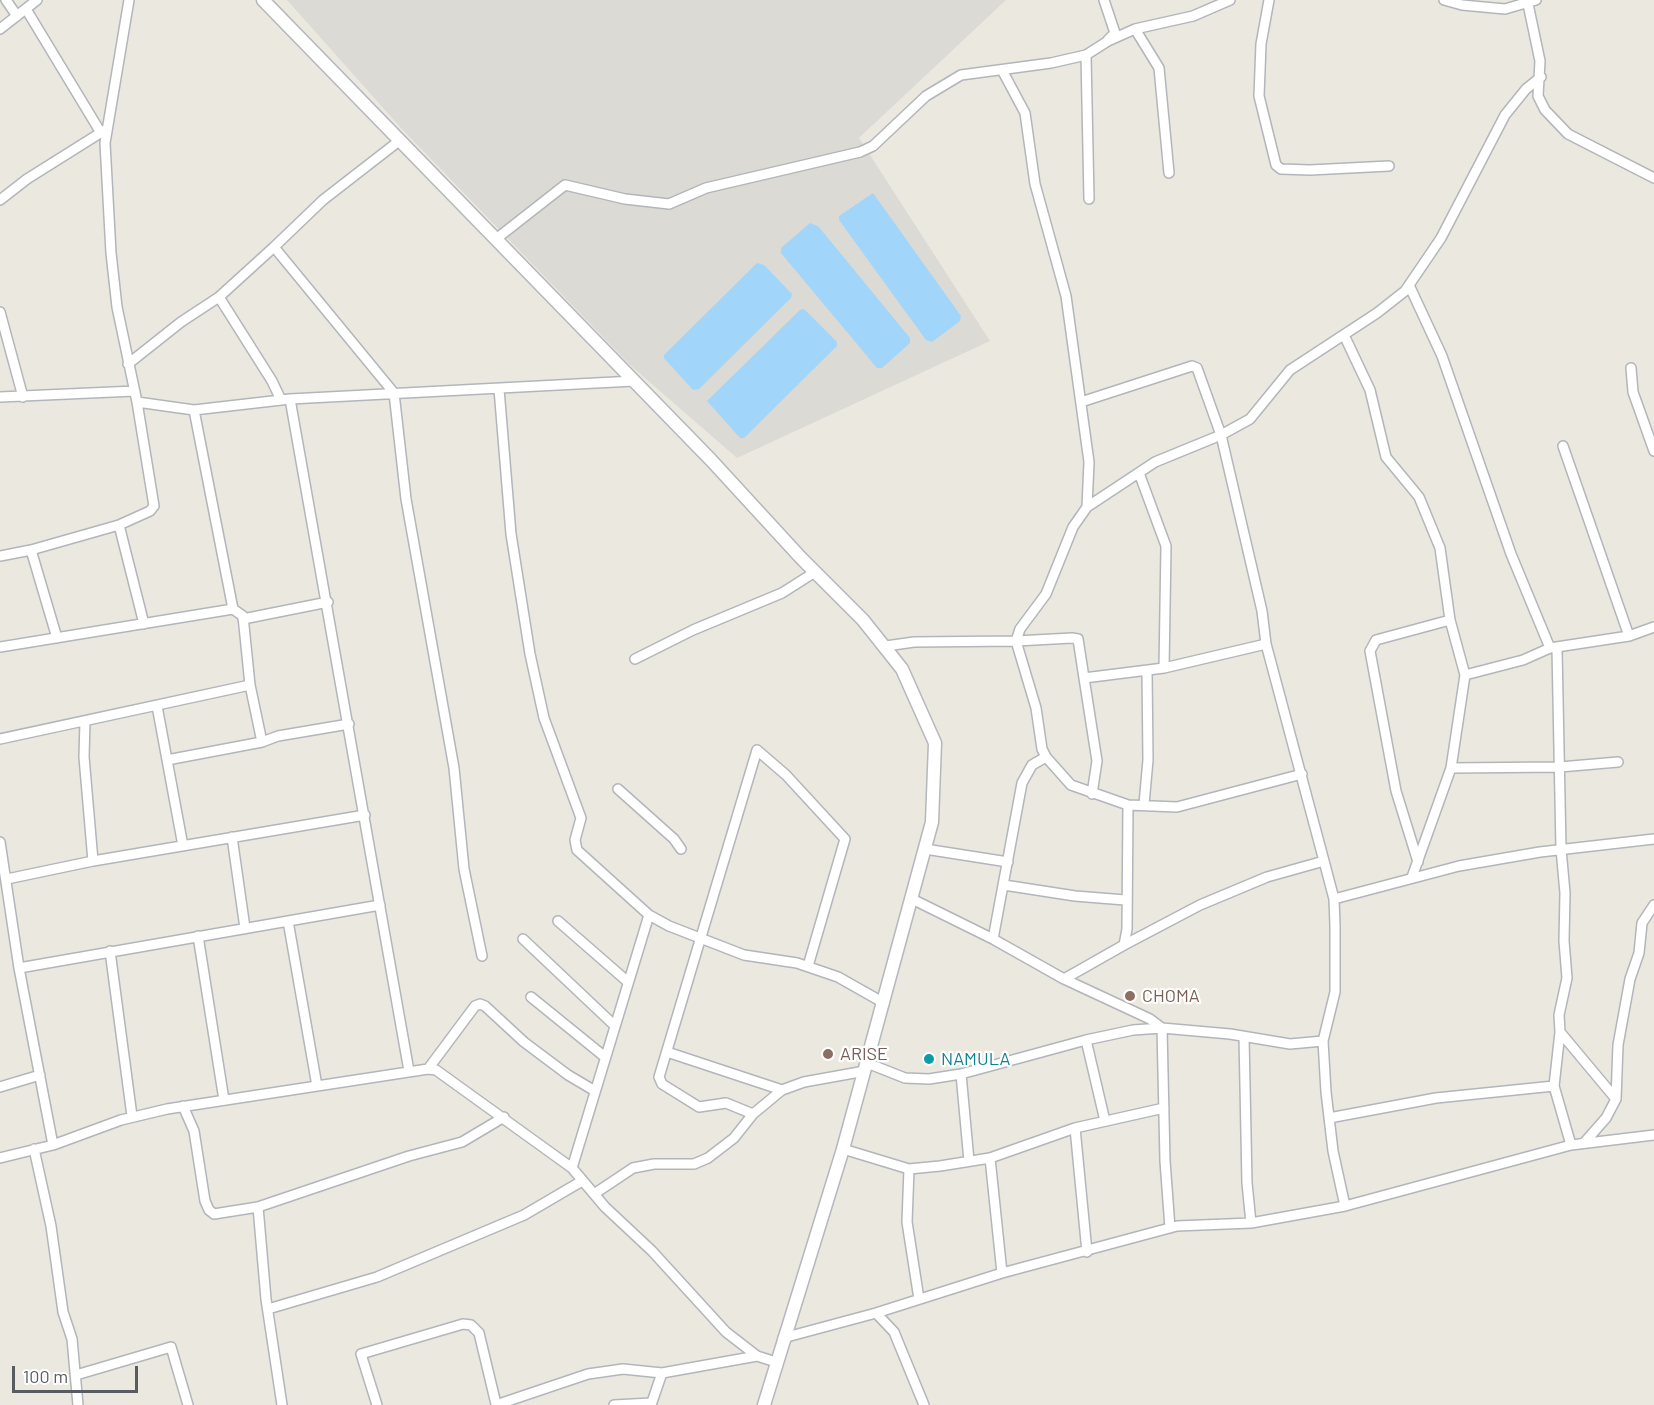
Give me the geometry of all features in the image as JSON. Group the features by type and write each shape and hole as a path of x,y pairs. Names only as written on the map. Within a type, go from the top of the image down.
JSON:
{"street":[{"path":"6,0 17,16"},
{"path":"0,30 37,0"},
{"path":"0,556 31,550 119,525 150,512 153,506 111,253 103,132 129,0"},
{"path":"263,0 634,381 886,646 907,679 935,743 932,822 843,1149 764,1405"},
{"path":"1104,0 1115,33 1108,41"},
{"path":"496,238 565,186 625,199 669,204 706,188 860,152 873,146 926,96 953,78 1051,63 1086,55 1108,41 1135,29 1193,16 1230,0"},
{"path":"1269,0 1261,44 1259,96 1276,165 1281,169 1310,170 1389,166"},
{"path":"1444,0 1462,5 1505,9 1532,2 1541,77 1538,96 1542,106 1563,130 1654,178"},
{"path":"26,9 103,132"},
{"path":"1135,29 1159,68 1169,173"},
{"path":"1086,55 1089,199"},
{"path":"1002,70 1022,105 1028,125 1035,184 1066,296 1089,462 1087,507"},
{"path":"1302,774 1177,807 1128,805 1071,785 1046,757 1036,708 1016,641 1020,629 1046,594 1073,527 1087,507 1155,462 1179,450 1221,435 1250,419 1290,370 1377,314 1409,285 1441,238 1505,115 1526,88 1541,77"},
{"path":"0,200 27,179 103,132"},
{"path":"128,364 180,322 219,297 323,200 399,141"},
{"path":"274,247 394,393 406,499 454,768 464,869 482,956"},
{"path":"1409,285 1442,356 1511,554 1554,649 1568,978 1559,1015 1560,1032 1554,1086 1571,1145"},
{"path":"219,297 285,399 328,602 410,1071"},
{"path":"0,312 23,397"},
{"path":"1344,335 1372,398 1386,457 1414,490 1432,526 1444,568 1450,620 1465,675 1451,768 1412,878"},
{"path":"1081,402 1195,366 1221,435 1262,610 1266,644 1334,899 1335,992 1323,1041 1333,1151 1345,1206"},
{"path":"1631,368 1633,392 1654,450"},
{"path":"137,402 194,410 285,399 634,381"},
{"path":"499,389 511,534 526,630 544,718 580,819 575,845 584,857 648,915 699,939 744,955 808,966 838,976 884,1003"},
{"path":"0,397 135,391"},
{"path":"194,410 233,609 243,619 250,685 262,742"},
{"path":"1563,446 1629,636"},
{"path":"1139,474 1166,546 1164,669"},
{"path":"119,525 144,624"},
{"path":"31,550 57,638"},
{"path":"635,659 683,635 782,593 815,572"},
{"path":"243,619 328,602"},
{"path":"0,647 233,609"},
{"path":"1418,862 1396,791 1370,651 1371,644 1376,640 1450,620"},
{"path":"1465,675 1523,660 1554,649 1629,636 1653,627"},
{"path":"886,646 943,641 1078,639 1097,761 1092,794"},
{"path":"1084,678 1164,669 1266,644"},
{"path":"1144,804 1148,760 1147,671"},
{"path":"0,739 250,685"},
{"path":"157,706 183,846"},
{"path":"85,720 84,757 93,861"},
{"path":"167,760 262,742 278,736 349,724"},
{"path":"753,1114 726,1104 699,1107 662,1084 659,1077 757,750 786,775 845,839 808,966"},
{"path":"993,939 1022,783 1032,765 1046,757"},
{"path":"1451,768 1560,767 1618,762"},
{"path":"618,789 674,839 681,849"},
{"path":"1124,945 1127,929 1125,900 1128,805"},
{"path":"6,883 93,861 365,815"},
{"path":"232,837 245,928"},
{"path":"1334,899 1459,866 1561,849 1580,849 1654,839"},
{"path":"0,842 19,968 53,1145"},
{"path":"925,849 1008,862"},
{"path":"1064,979 1200,904 1267,877 1324,861"},
{"path":"1004,885 1075,896 1125,900"},
{"path":"912,899 993,939 1064,979 1150,1019 1162,1028"},
{"path":"19,968 380,905"},
{"path":"1584,1143 1606,1118 1616,1099 1618,1045 1630,979 1639,953 1642,923 1654,905"},
{"path":"572,1168 648,915"},
{"path":"288,921 316,1086"},
{"path":"558,921 628,982"},
{"path":"198,936 224,1100"},
{"path":"523,939 614,1025"},
{"path":"110,951 132,1116"},
{"path":"531,997 605,1057"},
{"path":"428,1069 475,1006 480,1004 524,1042 568,1075 595,1091"},
{"path":"594,1194 627,1170 654,1164 694,1164 708,1158 734,1138 753,1114 782,1090 804,1082 866,1067 917,1079 961,1074 1086,1040 1133,1030 1162,1028 1290,1044 1323,1041"},
{"path":"1162,1028 1170,1228"},
{"path":"1560,1032 1616,1099"},
{"path":"1244,1037 1247,1183 1251,1222"},
{"path":"1086,1040 1105,1121"},
{"path":"667,1052 782,1090"},
{"path":"0,1158 53,1145 132,1116 183,1106 428,1069 443,1074 572,1168 726,1332 757,1356 776,1362"},
{"path":"961,1074 969,1161"},
{"path":"0,1087 40,1075"},
{"path":"1329,1118 1436,1098 1554,1086"},
{"path":"183,1106 194,1131 209,1210 214,1214 258,1207 409,1156 462,1142 504,1117"},
{"path":"843,1149 909,1169 990,1158 1075,1128 1164,1108"},
{"path":"1075,1128 1087,1252"},
{"path":"783,1338 1170,1228 1251,1222 1345,1206 1495,1168 1571,1145 1654,1135"},
{"path":"34,1149 51,1226 58,1283 72,1339 78,1405"},
{"path":"990,1158 1002,1274"},
{"path":"909,1169 907,1222 919,1299"},
{"path":"268,1309 377,1277 524,1215 582,1181"},
{"path":"258,1207 268,1309 282,1405"},
{"path":"876,1313 894,1332 924,1405"},
{"path":"377,1405 361,1354 463,1324 471,1325 478,1333 496,1404 588,1374 623,1369 662,1373 757,1356"},
{"path":"76,1374 171,1347 188,1405"},
{"path":"614,1405 651,1404 662,1373"}],"shaded area":[{"path":"287,0 1006,0 859,138 990,341 737,458 630,365 401,128"}],"water":[{"path":"873,193 961,316 960,321 932,342 926,340 839,220 839,216"},
{"path":"810,223 818,226 910,338 910,343 882,368 877,368 781,253 781,248"},
{"path":"757,263 764,265 792,294 791,298 699,389 693,390 664,358 664,355"},
{"path":"804,309 837,342 837,346 744,438 740,438 707,401 800,310"}],"place":[{"name":"CHOMA","path":"1130,996"},
{"name":"ARISE","path":"828,1054"},
{"name":"NAMULA","path":"929,1059"}]}
